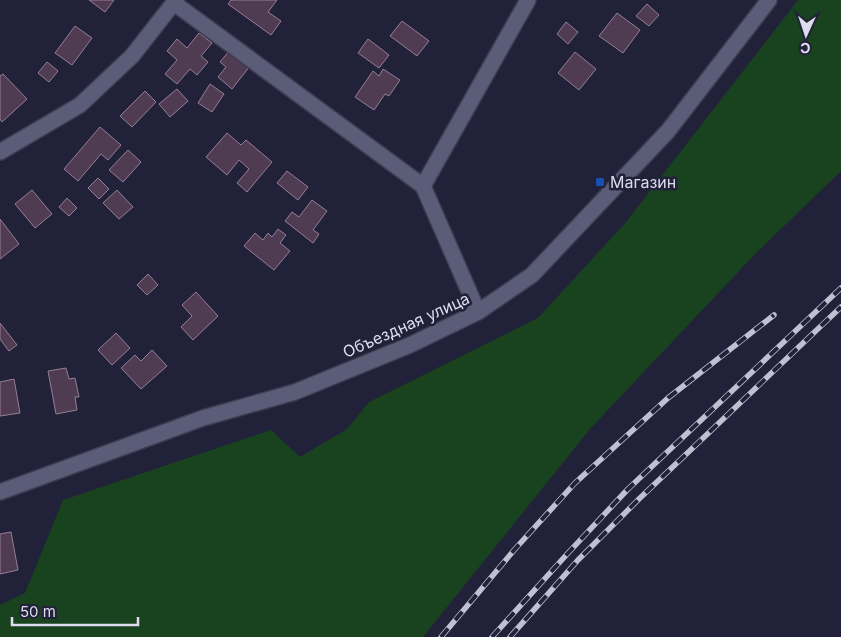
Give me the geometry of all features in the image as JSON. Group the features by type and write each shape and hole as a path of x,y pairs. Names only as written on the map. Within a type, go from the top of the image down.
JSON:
{"street":[{"path":"423,186 528,0"},
{"name":"Объездная улица","path":"0,492 203,418 295,392 410,345 478,312 532,275 668,131 770,0"},
{"path":"0,152 80,105 132,56 175,1 423,186 478,312"}],"green space":[{"path":"798,0 841,0 841,171 757,252 590,429 423,637 0,637 0,605 25,593 63,500 271,430 300,457 347,429 369,402 538,318 626,222"}],"building":[{"path":"89,0 114,0 105,12"},
{"path":"231,0 277,0 268,12 281,21 271,35 228,4"},
{"path":"647,4 659,15 649,26 636,16"},
{"path":"617,13 640,30 623,53 599,36"},
{"path":"402,21 429,41 417,56 390,36"},
{"path":"566,22 578,32 568,44 557,34"},
{"path":"75,26 92,38 72,65 55,53"},
{"path":"199,33 212,43 201,56 208,62 197,75 190,69 177,84 165,74 177,60 167,51 177,39 187,48"},
{"path":"368,39 389,55 379,68 358,53"},
{"path":"230,50 250,66 232,89 218,77 226,67 220,62"},
{"path":"575,52 596,69 579,90 558,73"},
{"path":"47,62 58,71 49,82 38,73"},
{"path":"383,69 400,80 389,96 385,94 374,110 355,97 373,71 379,76"},
{"path":"3,74 27,99 2,122 0,119 0,76"},
{"path":"210,84 224,94 212,112 198,103"},
{"path":"177,89 188,101 170,117 159,104"},
{"path":"145,91 156,102 132,127 120,116"},
{"path":"100,127 121,145 108,160 101,154 78,181 64,169"},
{"path":"227,133 241,145 246,140 272,162 247,192 237,183 249,169 239,160 227,175 206,157"},
{"path":"128,150 141,162 123,182 109,170"},
{"path":"287,171 308,187 298,200 277,183"},
{"path":"98,178 109,189 99,199 88,188"},
{"path":"32,190 52,214 35,228 15,204"},
{"path":"117,190 133,207 119,219 103,203"},
{"path":"67,198 77,208 69,216 59,207"},
{"path":"312,200 327,211 313,230 319,234 313,243 285,221 292,212 299,217"},
{"path":"0,219 19,244 0,259"},
{"path":"278,229 286,235 280,243 290,251 274,270 244,246 255,233 263,240 268,233 272,237"},
{"path":"148,274 158,285 147,295 137,285"},
{"path":"196,292 218,316 193,340 181,327 192,316 182,305"},
{"path":"0,323 17,345 9,351 0,339"},
{"path":"116,333 130,348 112,365 98,350"},
{"path":"152,350 167,366 141,389 121,368 135,355 141,361"},
{"path":"66,368 69,379 75,378 79,397 75,397 77,410 56,414 48,371"},
{"path":"14,379 20,413 0,416 0,382"},
{"path":"11,532 18,570 0,574 0,534"}],"railway":[{"path":"492,637 628,489 841,288"},
{"path":"510,637 578,560 640,498 841,307"},
{"path":"441,637 515,549 575,483 668,398 774,315"}],"place":[{"name":"Магазин","path":"600,182"}]}
